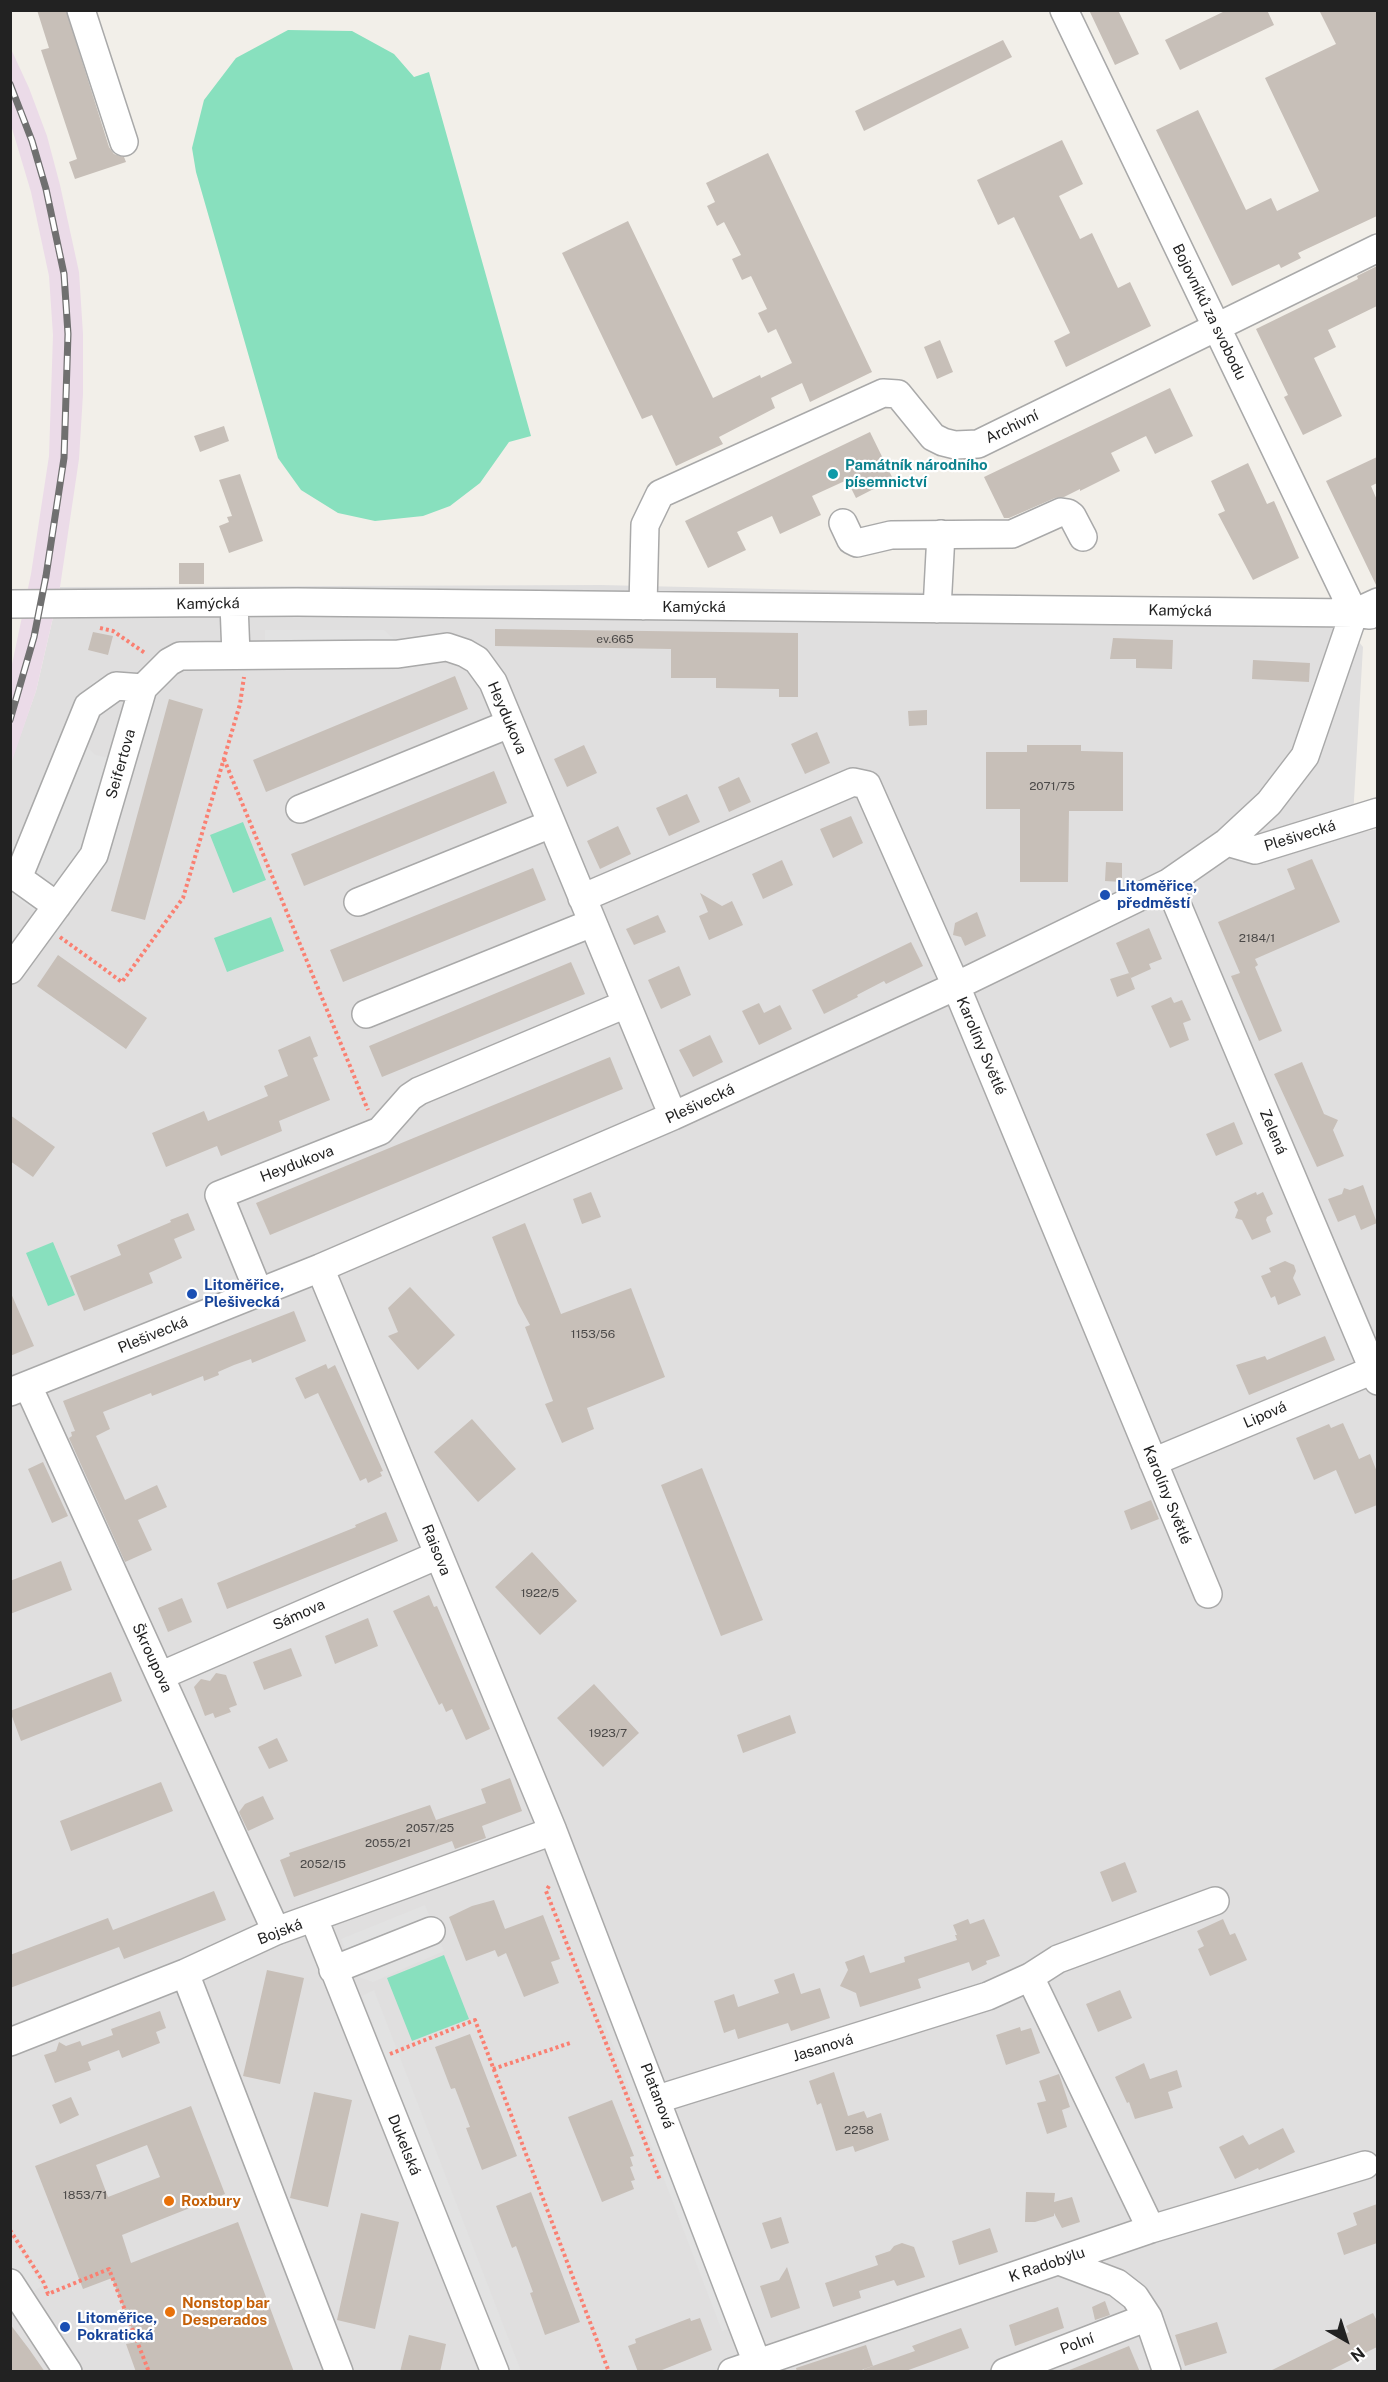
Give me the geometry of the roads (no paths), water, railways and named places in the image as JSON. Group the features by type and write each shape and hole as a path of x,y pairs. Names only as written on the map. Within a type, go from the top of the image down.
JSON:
{"street":[{"path":"81,10 124,142"},
{"name":"Bojovníků za svobodu","path":"1064,10 1216,326 1370,610"},
{"name":"Archivní","path":"643,606 645,525 660,494 883,393 898,394 933,437 943,442 978,444 1377,248"},
{"path":"843,523 851,540 856,543 891,535 1012,534 1061,512 1072,516 1083,537"},
{"path":"937,609 941,534"},
{"name":"Kamýcká","path":"10,604 297,602 937,609 1370,610"},
{"path":"50,916 18,878 88,706 116,686 151,679 180,656 242,656 234,604"},
{"path":"1227,842 1269,803 1305,756 1370,610"},
{"name":"Heydukova","path":"242,656 398,654 447,648 465,653 477,660 488,673 673,1116"},
{"name":"Seifertova","path":"10,970 96,850 151,679"},
{"path":"300,809 509,724"},
{"name":"Karolíny Světlé","path":"582,898 853,782 867,785 956,986 1208,1594"},
{"name":"Plešivecká","path":"19,1389 320,1268 673,1116 956,986 1168,883 1227,842 1255,850 1377,812"},
{"path":"358,902 551,824"},
{"name":"Zelená","path":"1168,883 1376,1373"},
{"path":"366,1014 592,923"},
{"name":"Heydukova","path":"259,1293 219,1195 380,1131 410,1097 419,1091 626,1004"},
{"name":"Raisova","path":"320,1268 553,1831"},
{"name":"Lipová","path":"1153,1462 1376,1373"},
{"name":"Škroupova","path":"19,1389 160,1676 276,1931"},
{"name":"Sámova","path":"160,1676 438,1555"},
{"name":"Bojská","path":"10,2042 185,1973 276,1931 553,1831"},
{"name":"Platanová","path":"553,1831 658,2099 757,2363"},
{"name":"Jasanová","path":"658,2099 988,1996 1030,1977 1058,1959 1215,1901"},
{"name":"Dukelská","path":"314,1918 495,2372"},
{"path":"333,1970 431,1931"},
{"path":"185,1973 339,2372"},
{"path":"1030,1977 1151,2229"},
{"name":"K Radobýlu","path":"732,2372 1151,2229 1365,2165"},
{"path":"1059,2262 1117,2283 1127,2289 1148,2317 1167,2372"},
{"path":"10,2283 68,2372"},
{"name":"Polní","path":"1005,2372 1148,2317"}],"railway":[{"path":"10,84 32,141 46,189 64,274 68,334 64,458 34,637 10,720"}],"place":[{"name":"Památník národního písemnictví","path":"833,474"},
{"name":"Litoměřice, předměstí","path":"1105,895"},
{"name":"Litoměřice, Plešivecká","path":"192,1294"},
{"name":"Roxbury","path":"169,2201"},
{"name":"Nonstop bar Desperados","path":"170,2312"},
{"name":"Litoměřice, Pokratická","path":"65,2327"}]}
